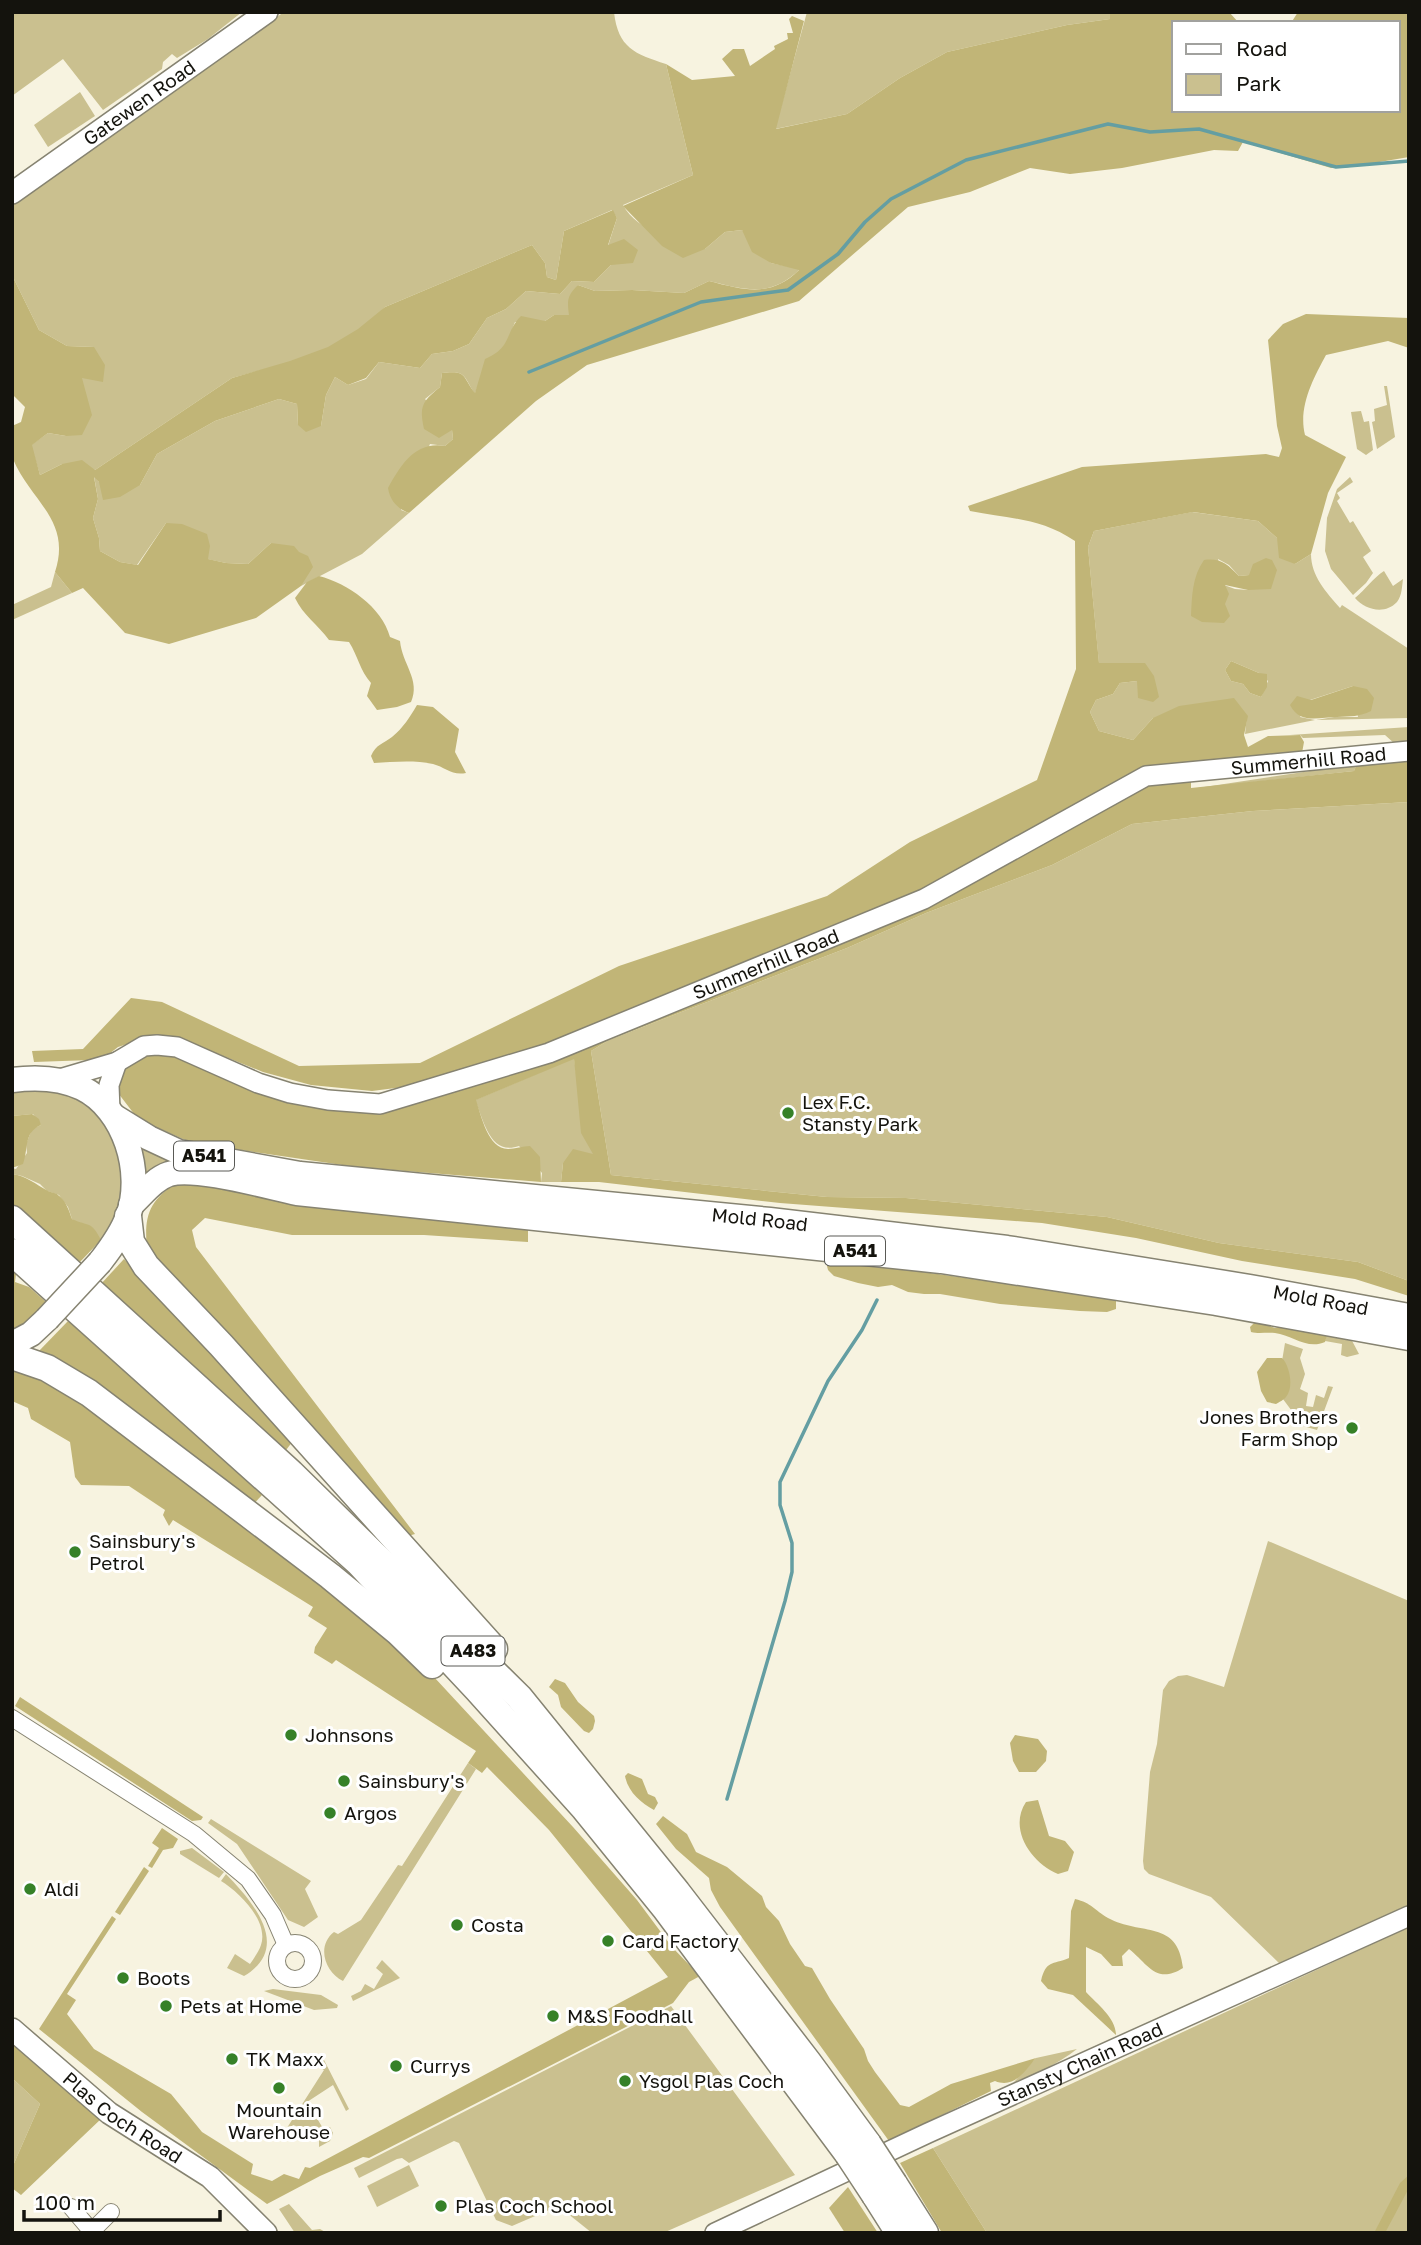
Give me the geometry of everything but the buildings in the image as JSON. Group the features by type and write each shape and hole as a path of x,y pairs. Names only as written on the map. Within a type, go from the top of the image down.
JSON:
{"highway":[{"name":"A483","path":"130,1210 131,1242 146,1266 239,1365 562,1728 623,1809 693,1912"},
{"name":"A483","path":"12,1219 291,1473 519,1697 693,1912 808,2062 884,2190 925,2233"},
{"name":"A483","path":"12,1252 359,1563 584,1808 858,2149"},
{"name":"A483","path":"12,1356 47,1368 89,1393 330,1576 398,1632 479,1711 569,1814 665,1908"},
{"name":"A483","path":"884,2190 899,2233"}],"main road":[{"name":"Gatewen Road","path":"12,193 267,12"},
{"path":"12,1080 55,1080"},
{"name":"Mold Road","path":"55,1080 81,1088 99,1100 112,1114 149,1138 179,1152 300,1174 771,1220 1007,1248 1409,1315"},
{"path":"12,1345 32,1334 100,1262 120,1233 130,1210 133,1169 128,1147 112,1114"},
{"name":"Mold Road","path":"130,1210 156,1181 169,1174 182,1172 310,1194 941,1261 1216,1303 1409,1338"},
{"name":"Plas Coch Road","path":"12,2029 109,2113 210,2177 260,2231"}],"street":[{"name":"Summerhill Road","path":"55,1080 87,1073 117,1062 144,1046 177,1047 258,1083 290,1093 328,1100 380,1104 549,1053 924,899 1146,776 1409,751"},
{"path":"112,1114 109,1085 117,1062"},
{"path":"12,1718 194,1834 248,1880 274,1915 286,1945"},
{"name":"Stansty Chain Road","path":"715,2233 928,2133 1409,1916"},
{"path":"71,2207 93,2232 111,2212"}],"green space":[{"path":"12,12 242,12 208,39 177,58 172,54 163,62 162,69 103,110 63,59 12,96"},
{"path":"284,12 614,12 619,34 630,48 645,57 666,64 693,175 623,205 630,215 659,234 705,249 725,232 742,230 771,263 800,269 779,284 757,289 709,281 684,293 595,291 578,285 570,315 554,315 545,321 515,322 507,342 485,373 475,394 460,374 442,373 440,387 425,399 452,430 453,439 445,446 430,444 401,510 409,513 362,554 301,586 302,581 271,543 248,564 226,563 207,559 166,523 137,565 120,562 100,551 93,518 98,499 94,476 99,482 140,485 157,454 215,421 279,399 297,404 298,425 321,426 326,395 335,377 348,385 366,379 379,362 420,368 432,354 453,351 469,344 487,318 506,309 526,291 560,294 572,281 594,282 611,265 608,246 617,218 612,210 564,231 556,280 547,277 545,263 532,245 385,307 351,346 232,378 95,470 62,464 40,475 31,445 48,433 66,436 82,378 94,347 67,346 39,330 12,275 12,205"},
{"path":"807,12 1110,12 1110,19 1067,25 947,52 900,78 847,114 775,129"},
{"path":"80,92 95,116 48,147 34,125"},
{"path":"1384,386 1387,386 1395,437 1377,449 1372,422 1375,421 1374,409 1387,405"},
{"path":"1361,411 1364,422 1369,421 1373,450 1366,455 1357,449 1351,412"},
{"path":"1350,477 1353,482 1337,493 1340,498 1337,501 1371,551 1363,557 1373,573 1353,595 1331,569 1325,551 1327,518 1337,489"},
{"path":"1192,512 1258,521 1277,538 1295,564 1311,554 1316,577 1340,608 1342,605 1409,649 1409,718 1316,720 1358,717 1353,686 1310,700 1300,717 1315,720 1245,734 1247,716 1153,718 1133,740 1099,731 1090,712 1096,700 1113,694 1120,683 1137,681 1145,663 1099,664 1088,547 1094,531","holes":["1218,559 1229,565 1239,576 1249,575 1248,590 1224,585 1225,603","1231,661 1259,673 1268,681 1261,697 1250,693 1243,684 1231,681 1225,670"]},
{"path":"1384,571 1393,586 1403,579 1399,600 1387,609 1364,606 1355,598"},
{"path":"55,572 72,593 12,620 12,605 51,587"},
{"path":"1409,727 1409,742 1395,744 1385,735 1303,738 1300,735 1290,735"},
{"path":"1357,764 1354,771 1191,789"},
{"path":"1409,802 1409,1281 1358,1262 1219,1243 1107,1217 906,1198 827,1197 611,1175 591,1051 609,1040 1052,865 1132,824 1253,811"},
{"path":"574,1058 594,1155 563,1163 561,1182 541,1182 542,1173 519,1146 501,1146 490,1135 475,1100"},
{"path":"12,1089 48,1090 76,1099 90,1109 111,1134 122,1166 123,1200 102,1244 99,1241 101,1240 72,1219 68,1207 59,1195 47,1191 40,1184 12,1174 12,1168 16,1169 27,1153 26,1144 32,1129 41,1125 33,1114 12,1116"},
{"path":"145,1143 179,1156 141,1181 135,1147"},
{"path":"1326,1335 1349,1335 1359,1354 1347,1357 1341,1355 1342,1344 1325,1341"},
{"path":"1285,1343 1303,1349 1300,1358 1305,1374 1300,1389 1308,1393 1306,1406 1313,1407 1316,1395 1324,1398 1328,1386 1333,1387 1317,1430 1303,1426 1277,1391"},
{"path":"1268,1541 1409,1601 1409,1909 1281,1965 1211,1897 1149,1874 1144,1869 1143,1861 1150,1772 1157,1744 1163,1690 1169,1681 1187,1675 1224,1687"},
{"path":"468,1763 476,1769 343,1981 331,1972 327,1965 324,1951 328,1938 334,1932 338,1934 361,1920 398,1865 402,1866"},
{"path":"211,1819 311,1881 305,1889 318,1917 304,1927 288,1920 237,1844 208,1823"},
{"path":"192,1848 224,1872 219,1878 180,1854 180,1851"},
{"path":"226,1874 256,1910 267,1938 266,1952 258,1964 244,1976 227,1968 235,1954 250,1964 260,1947 261,1926 244,1900 221,1881"},
{"path":"1409,1927 1409,2233 987,2233 933,2148"},
{"path":"382,1960 400,1978 353,2001 351,1996 361,1991 365,1984 374,1989 383,1974 376,1968"},
{"path":"273,1989 321,1995 338,2005 337,2008 314,2010 264,1991"},
{"name":"Ysgol Plas Coch","path":"671,2006 795,2175 663,2233 592,2233 567,2213 563,2204 512,2226 496,2220 459,2143 454,2141 409,2163 402,2158 397,2159 359,2178 354,2168"},
{"path":"1077,2049 1047,2068 1014,2082 1036,2058"},
{"path":"324,2060 349,2109 346,2111 333,2085 307,2102 324,2130 330,2127 333,2133 330,2141 319,2147 319,2134 293,2125 285,2131 324,2070 315,2064"},
{"path":"12,2078 40,2104 12,2168"},
{"path":"409,2165 419,2186 377,2207 367,2186"},
{"path":"289,2204 312,2230 320,2229 327,2233 295,2233 279,2209"}],"shaded area":[{"path":"1110,12 1229,12 1237,21 1172,21 1172,112 1400,112 1400,21 1292,21 1298,12 1409,12 1409,157 1331,168 1243,142 1238,151 1214,150 1122,168 1070,174 1030,168 970,192 908,207 799,301 587,365 536,401 409,513 393,501 388,488 410,456 425,447 445,446 453,439 452,430 439,438 424,429 423,405 440,387 442,373 460,374 475,393 485,359 500,350 521,316 545,321 554,315 569,315 569,298 578,285 595,291 684,293 709,281 757,289 778,285 799,270 771,263 752,252 742,230 725,232 705,249 683,258 662,246 623,206 693,175 666,64 692,80 735,76 722,59 733,49 744,49 750,66 775,49 774,46 788,39 787,33 793,33 789,19 792,16 804,21 776,129 847,114 900,78 947,52 1067,25 1110,19"},
{"path":"613,210 617,218 608,245 624,239 638,250 633,263 611,265 594,282 572,281 560,294 526,291 506,309 487,318 469,344 453,351 432,354 420,368 379,362 366,378 348,385 335,377 326,395 321,426 306,432 298,425 297,404 279,399 215,421 157,454 140,485 120,497 103,500 99,482 94,477 98,499 93,518 100,551 120,562 138,565 166,523 182,524 207,534 210,546 208,559 248,564 271,543 294,546 308,556 313,567 301,586 256,618 169,644 125,633 83,588 72,593 55,572 59,554 54,525 12,455 12,426 21,422 25,407 12,394 12,275 39,330 67,346 94,347 105,365 103,382 82,378 92,415 82,435 48,433 32,445 40,475 62,464 82,460 95,470 232,378 328,347 358,329 385,307 532,245 545,263 547,277 556,280 564,231"},
{"path":"1306,314 1409,318 1409,348 1388,341 1326,355 1312,383 1305,404 1305,435 1346,457 1328,493 1311,554 1295,564 1279,558 1277,538 1258,521 1193,512 1094,531 1088,547 1099,663 1145,663 1154,676 1159,697 1153,702 1138,698 1137,681 1120,683 1113,694 1096,700 1090,712 1099,731 1133,740 1153,718 1179,706 1234,698 1248,716 1244,735 1248,747 1268,736 1300,735 1304,742 1302,753 1191,777 1191,788 1354,771 1362,751 1409,747 1409,802 1253,811 1132,824 1052,865 609,1040 591,1051 611,1175 827,1197 906,1198 1107,1217 1219,1243 1358,1262 1409,1281 1409,1296 1355,1279 1242,1261 1136,1238 1042,1223 780,1203 599,1182 561,1182 563,1163 573,1149 593,1154 581,1133 574,1059 476,1100 486,1130 495,1143 508,1149 530,1146 540,1157 541,1182 356,1167 192,1143 138,1119 115,1089 122,1068 153,1050 338,1107 419,1085 372,1091 311,1085 263,1072 174,1036 143,1039 118,1047 95,1065 91,1060 34,1062 32,1051 83,1049 131,998 162,1002 299,1066 420,1063 619,966 827,896 910,842 1037,780 1076,669 1075,541 1049,527 970,511 968,506 1082,467 1266,454 1279,457 1282,448 1277,426 1268,340 1283,324"},
{"path":"1266,558 1272,560 1277,570 1271,589 1248,590 1225,585 1229,594 1225,604 1230,616 1224,623 1202,622 1191,616 1195,580 1204,560 1223,563 1239,576 1249,575 1253,564"},
{"path":"319,576 341,584 362,598 379,616 390,637 400,641 414,686 411,702 377,710 367,696 371,683 349,642 329,640 302,610 295,598 307,582"},
{"path":"1231,661 1267,674 1267,687 1261,697 1250,693 1243,684 1231,681 1225,670"},
{"path":"1353,686 1367,689 1374,698 1371,711 1355,716 1305,718 1290,705 1297,696 1311,700"},
{"path":"417,705 433,707 459,729 455,752 466,773 453,772 426,763 374,763 371,756 375,749 400,730"},
{"path":"32,1114 39,1119 41,1125 31,1132 23,1164 12,1168 12,1116"},
{"path":"12,1174 27,1178 57,1194 65,1203 72,1219 95,1229 101,1240 79,1263 12,1203"},
{"path":"177,1182 425,1219 528,1226 528,1242 424,1235 292,1235 205,1218 192,1230 196,1247 415,1534 408,1536 147,1250 146,1228 150,1211 160,1196"},
{"path":"124,1259 293,1441 283,1454 100,1285"},
{"path":"831,1261 1104,1295 1116,1301 1116,1309 1107,1312 1080,1311 1000,1304 940,1294 908,1292 892,1285 878,1287 834,1276 827,1266"},
{"path":"12,1271 16,1274 15,1282 29,1287 46,1302 26,1322 12,1330"},
{"path":"68,1321 262,1495 251,1507 37,1353"},
{"path":"1256,1321 1275,1328 1292,1323 1327,1335 1325,1342 1312,1344 1281,1334 1251,1332 1250,1327"},
{"path":"1267,1358 1282,1358 1290,1377 1288,1393 1276,1404 1267,1402 1261,1391 1257,1372"},
{"path":"12,1367 47,1376 396,1636 573,1827 637,1900 672,1947 700,1976 689,1982 673,2003 369,2158 363,2157 320,2176 267,2204 142,2112 39,2029 112,1916 116,1919 67,1994 76,2000 67,2014 94,2049 171,2094 202,2132 253,2164 251,2174 272,2181 284,2174 299,2179 305,2167 310,2168 668,1977 549,1830 487,1767 482,1773 468,1763 476,1751 336,1660 332,1664 314,1653 327,1628 308,1616 313,1607 173,1520 169,1526 163,1515 165,1510 129,1486 81,1485 75,1477 70,1442 31,1419 28,1408 12,1401"},
{"path":"555,1679 565,1683 578,1702 594,1716 593,1729 589,1733 561,1707 558,1695 549,1687"},
{"path":"20,1697 203,1817 201,1820 192,1821 15,1706"},
{"path":"1015,1735 1038,1739 1047,1751 1046,1761 1036,1772 1019,1772 1013,1761 1010,1743"},
{"path":"628,1773 642,1779 648,1794 655,1797 658,1803 654,1810 632,1792 625,1776"},
{"path":"1038,1800 1049,1836 1065,1841 1074,1852 1068,1871 1058,1874 1048,1869 1031,1854 1025,1844 1021,1834 1021,1812 1026,1802"},
{"path":"663,1816 687,1834 696,1852 727,1867 762,1896 790,1944 805,1966 812,1968 864,2049 875,2072 900,2105 909,2107 951,2084 1036,2058 1013,2081 990,2083 991,2091 889,2141 720,1907 711,1890 709,1878 676,1849 656,1824"},
{"path":"162,1828 178,1839 173,1848 163,1850 152,1868 148,1866 159,1848 152,1843"},
{"path":"144,1867 149,1871 120,1915 115,1912"},
{"path":"1075,1899 1120,1923 1166,1935 1180,1953 1183,1968 1166,1974 1153,1970 1129,1949 1122,1956 1123,1966 1112,1966 1101,1954 1086,1947 1086,1992 1109,2017 1116,2035 1073,1995 1048,1989 1041,1981 1048,1966 1069,1958 1071,1911"},
{"path":"12,2043 102,2118 21,2195 12,2188 12,2168 40,2104 12,2078"},
{"path":"933,2148 987,2233 942,2233 900,2163"},
{"path":"1409,2175 1409,2188 1385,2233 1374,2233 1400,2183"},
{"path":"848,2187 878,2233 845,2233 829,2208"}],"waterway":[{"path":"529,372 701,302 788,290 838,254 865,222 891,199 966,160 1108,124 1150,132 1199,129 1336,167 1409,161"},
{"path":"727,1799 792,1572 792,1543 780,1505 780,1482 828,1381 862,1330 877,1300"}],"place":[{"name":"Lex F.C. Stansty Park","path":"788,1113"},
{"name":"Jones Brothers Farm Shop","path":"1352,1428"},
{"name":"Sainsbury's Petrol","path":"75,1552"},
{"name":"Johnsons","path":"291,1735"},
{"name":"Sainsbury's","path":"344,1781"},
{"name":"Argos","path":"330,1813"},
{"name":"Aldi","path":"30,1889"},
{"name":"Costa","path":"457,1925"},
{"name":"Card Factory","path":"608,1941"},
{"name":"Boots","path":"123,1978"},
{"name":"Pets at Home","path":"166,2006"},
{"name":"M&S Foodhall","path":"553,2016"},
{"name":"TK Maxx","path":"232,2059"},
{"name":"Currys","path":"396,2066"},
{"name":"Ysgol Plas Coch","path":"625,2081"},
{"name":"Mountain Warehouse","path":"279,2088"},
{"name":"Plas Coch School","path":"441,2206"}]}
